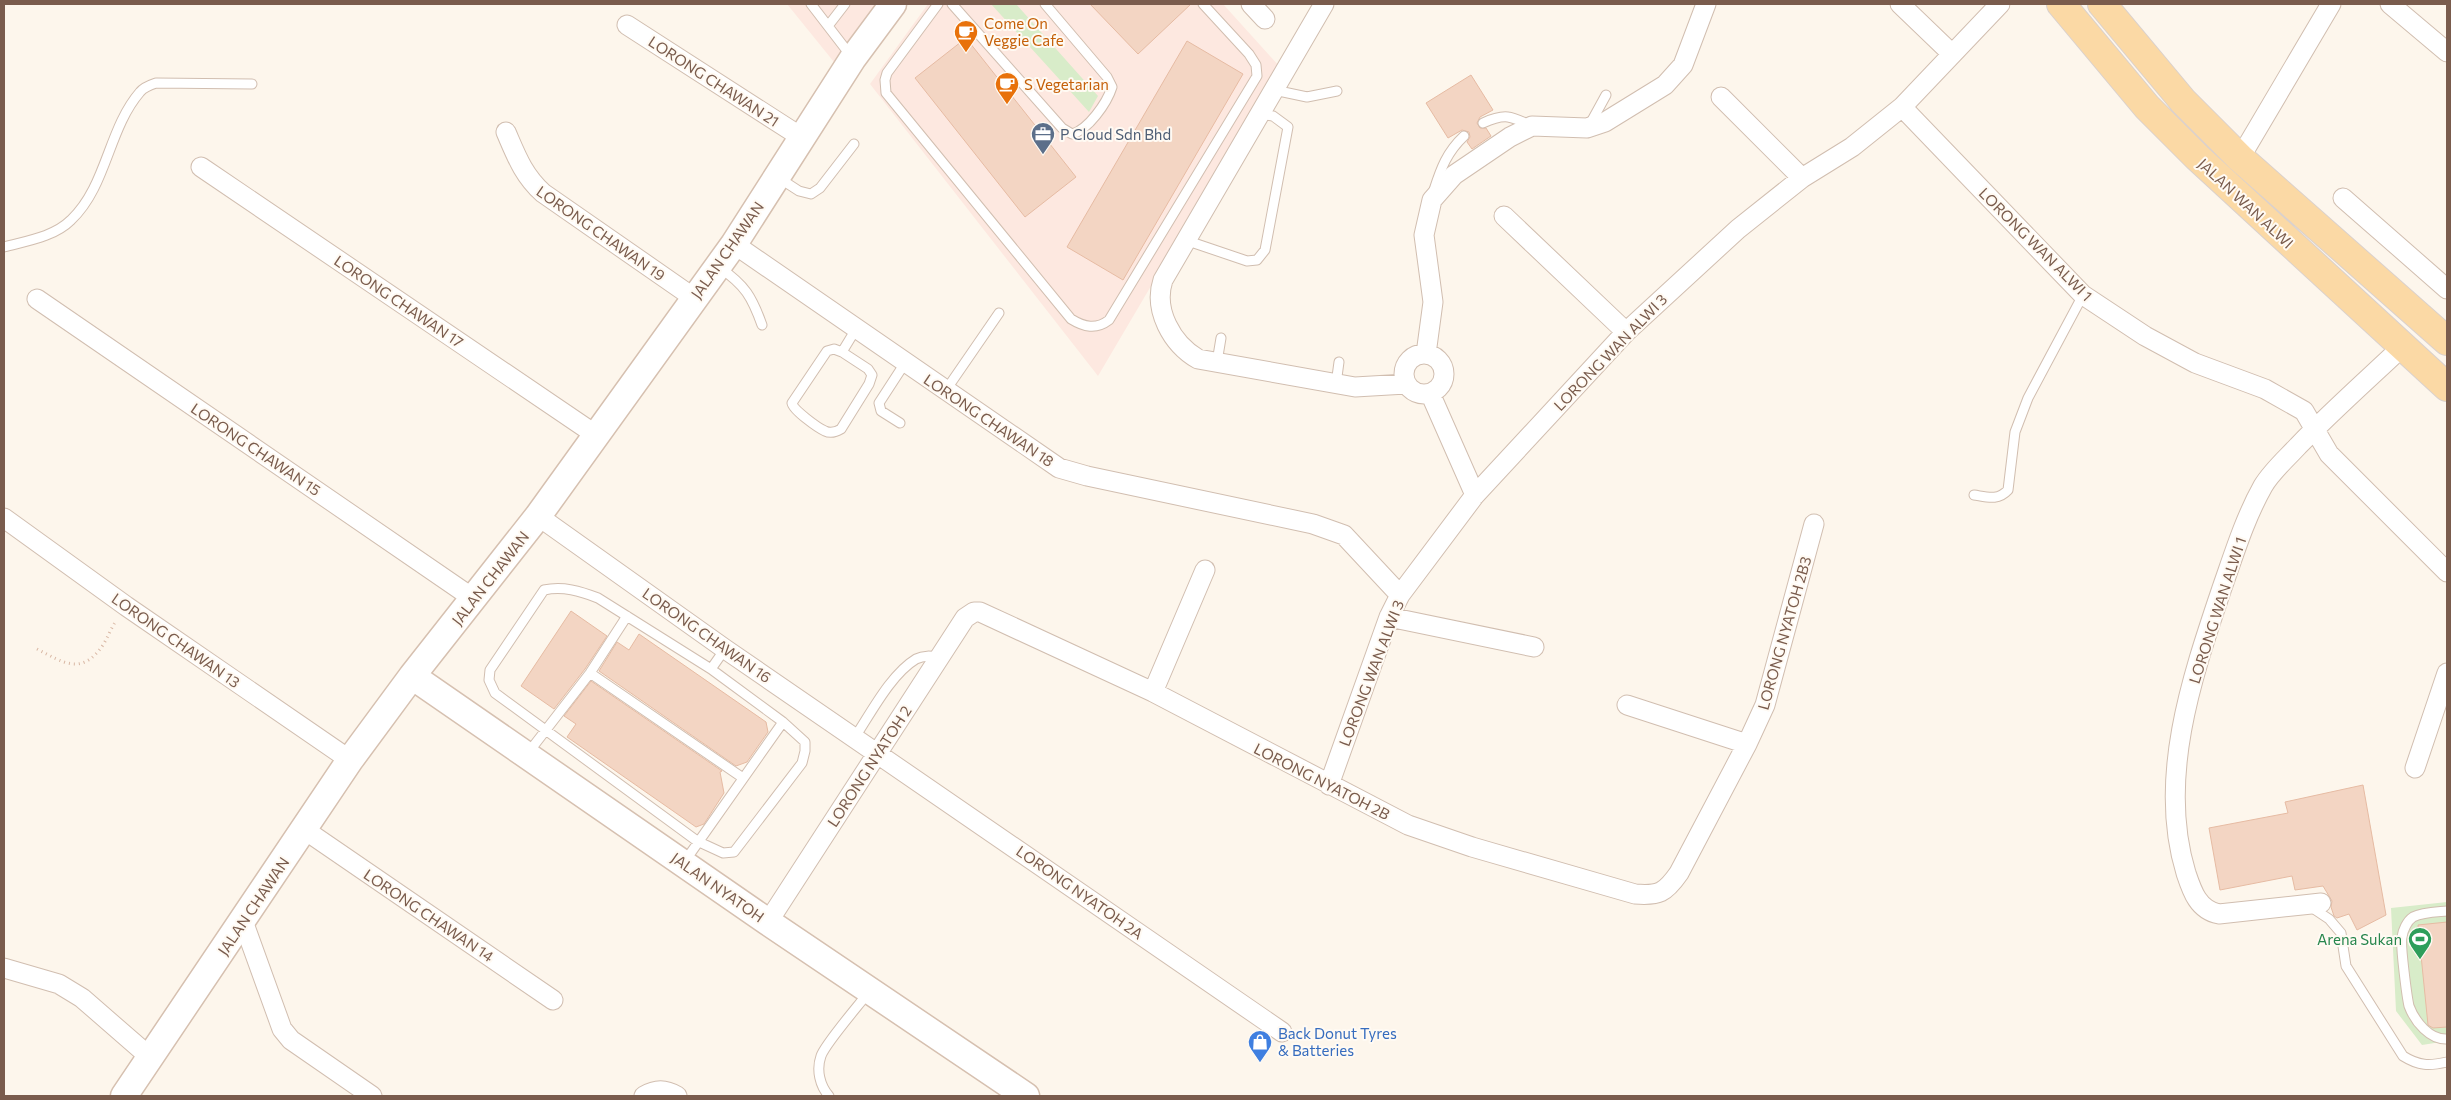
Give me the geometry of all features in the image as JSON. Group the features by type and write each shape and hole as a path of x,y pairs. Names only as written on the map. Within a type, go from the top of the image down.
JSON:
{"main road":[{"name":"JALAN WAN ALWI","path":"2061,4 2159,120 2268,225 2447,387"},
{"name":"JALAN WAN ALWI","path":"2102,4 2183,101 2240,158 2447,341"}],"street":[{"name":"JALAN CHAWAN","path":"124,1096 244,922 350,760 412,676 538,516 734,244 853,58 893,4"},
{"path":"1251,4 1265,19"},
{"path":"1324,4 1163,280 1158,293 1160,304 1177,342 1186,352 1198,359 1365,388 1406,384"},
{"path":"1426,354 1433,302 1424,235 1432,200 1454,175 1510,136 1532,126 1587,128 1605,122 1644,99 1677,74 1683,64 1706,4"},
{"path":"1900,4 1951,53"},
{"name":"LORONG WAN ALWI 3","path":"1329,785 1389,617 1400,595 1475,495 1626,332 1738,229 1802,178 1852,148 1902,108 1951,53 2000,4"},
{"path":"2240,158 2331,4"},
{"path":"2390,4 2447,52"},
{"name":"LORONG CHAWAN 21","path":"627,25 801,137"},
{"path":"1720,97 1802,178"},
{"name":"LORONG WAN ALWI 1","path":"1902,108 2083,295 2145,336 2195,363 2266,389 2304,411 2329,454 2447,572"},
{"name":"LORONG CHAWAN 19","path":"506,132 522,170 530,182 542,193 694,298"},
{"name":"LORONG CHAWAN 17","path":"201,167 596,434"},
{"path":"2343,198 2447,289"},
{"path":"1504,216 1626,332"},
{"name":"LORONG CHAWAN 18","path":"734,244 1059,468 1087,476 1313,524 1344,535 1400,595"},
{"name":"LORONG CHAWAN 15","path":"37,299 474,599"},
{"name":"LORONG WAN ALWI 1","path":"2314,904 2219,914 2210,912 2202,906 2194,895 2183,864 2175,818 2178,754 2198,658 2244,528 2264,485 2314,429 2402,347"},
{"path":"1418,354 1435,357 1441,364 1444,372 1442,381 1430,393 1412,390 1406,384 1405,366 1410,359 1418,354"},
{"path":"1430,393 1475,495"},
{"name":"LORONG CHAWAN 16","path":"538,516 725,649 878,752"},
{"name":"LORONG CHAWAN 13","path":"4,518 126,606 350,760"},
{"name":"LORONG NYATOH 2B3","path":"1679,873 1765,706 1814,524"},
{"path":"1153,692 1205,570"},
{"name":"LORONG NYATOH 2B","path":"974,612 980,612 1153,692 1408,825 1472,848 1635,894 1654,896 1668,888 1679,873"},
{"name":"LORONG NYATOH 2","path":"768,922 965,618 974,612"},
{"path":"1389,617 1534,647"},
{"path":"2415,768 2447,673"},
{"name":"JALAN NYATOH","path":"412,676 527,754 690,852 768,922 1026,1096"},
{"path":"1627,705 1747,744"},
{"name":"LORONG NYATOH 2A","path":"878,752 1282,1032"},
{"name":"LORONG CHAWAN 14","path":"305,830 553,1000"},
{"path":"244,922 282,1030 291,1040 372,1096"},
{"path":"4,968 59,984 82,998 151,1058"},
{"path":"644,1096 652,1091 661,1090 677,1096"}],"lane":[{"path":"811,4 853,58"},
{"path":"828,26 845,4"},
{"path":"938,4 887,74 885,80 886,93 1071,319 1089,327 1099,326 1109,320 1257,76 1256,65 1249,54 1203,4"},
{"path":"952,4 1062,128 1072,134 1081,132 1109,96 1112,87 1107,77 1045,4"},
{"path":"4,247 50,234 70,222 88,200 121,123 140,92 147,86 156,83 252,84"},
{"path":"1274,90 1307,97 1336,91"},
{"path":"1587,128 1606,95"},
{"path":"1185,240 1247,261 1257,260 1265,250 1288,127 1273,116 1260,114"},
{"path":"1483,123 1497,117 1510,116 1532,126"},
{"path":"1432,200 1444,159 1464,136"},
{"path":"776,177 799,191 811,194 820,188 854,144"},
{"path":"718,266 739,281 753,299 762,324"},
{"path":"1974,495 1995,498 2002,496 2008,490 2015,432 2021,415 2028,398 2083,295"},
{"path":"946,390 999,313"},
{"path":"842,352 856,329"},
{"path":"1217,362 1221,338"},
{"path":"834,349 842,352 868,369 872,375 869,384 841,429 834,433 826,431 794,409 792,403 827,351 834,349"},
{"path":"1336,384 1339,362"},
{"path":"900,423 881,411 879,403 905,363"},
{"path":"553,588 579,591 598,598 628,616 711,669 783,722 805,742 802,763 734,852 690,852 545,730 495,693 489,680 490,670 544,590 553,588"},
{"path":"527,754 590,674 628,616"},
{"path":"711,669 725,649"},
{"path":"855,737 900,672 917,658 928,655 940,657"},
{"path":"590,674 743,778"},
{"path":"690,852 783,722"},
{"path":"2314,904 2342,933 2346,966 2403,1056 2416,1064 2428,1066 2447,1062"},
{"path":"2447,911 2427,913 2413,917 2406,924 2401,938 2410,1006 2425,1031 2438,1040 2447,1038"},
{"path":"829,1096 823,1090 818,1073 821,1056 870,991"}],"path":[{"path":"37,649 67,664 82,664 92,658 104,644 112,627 126,606"}],"shaded area":[{"path":"787,4 884,4 838,67"},
{"path":"928,4 1223,4 1280,67 1098,376 870,84"}],"green space":[{"path":"991,4 1016,4 1098,96 1089,112"},
{"name":"Arena Sukan","path":"2447,902 2447,1041 2422,1045 2396,1011 2391,908"}],"building":[{"path":"1090,4 1191,4 1138,54"},
{"path":"966,38 1076,177 1025,217 915,78"},
{"path":"1187,41 1243,74 1123,280 1067,247"},
{"path":"1471,75 1493,110 1480,117 1477,123 1480,128 1486,128 1491,136 1472,149 1467,142 1470,137 1469,132 1462,130 1448,138 1426,103"},
{"path":"571,611 607,636 585,669 554,709 521,686"},
{"path":"639,634 766,722 768,732 747,762 736,766 599,671 617,642 629,650"},
{"path":"591,681 722,771 720,772 724,793 704,824 696,827 567,737 576,724 564,716"},
{"path":"2363,785 2386,915 2357,930 2349,914 2337,918 2334,916 2331,907 2332,901 2323,886 2295,890 2292,876 2220,890 2209,828 2288,813 2285,802"},
{"path":"2447,922 2447,1027 2433,1028 2428,1025 2418,925"}],"place":[{"name":"Come On Veggie Cafe","path":"966,53"},
{"name":"S Vegetarian","path":"1007,105"},
{"name":"P Cloud Sdn Bhd","path":"1043,155"},
{"name":"Arena Sukan","path":"2420,960"},
{"name":"Back Donut Tyres & Batteries","path":"1260,1063"}]}
